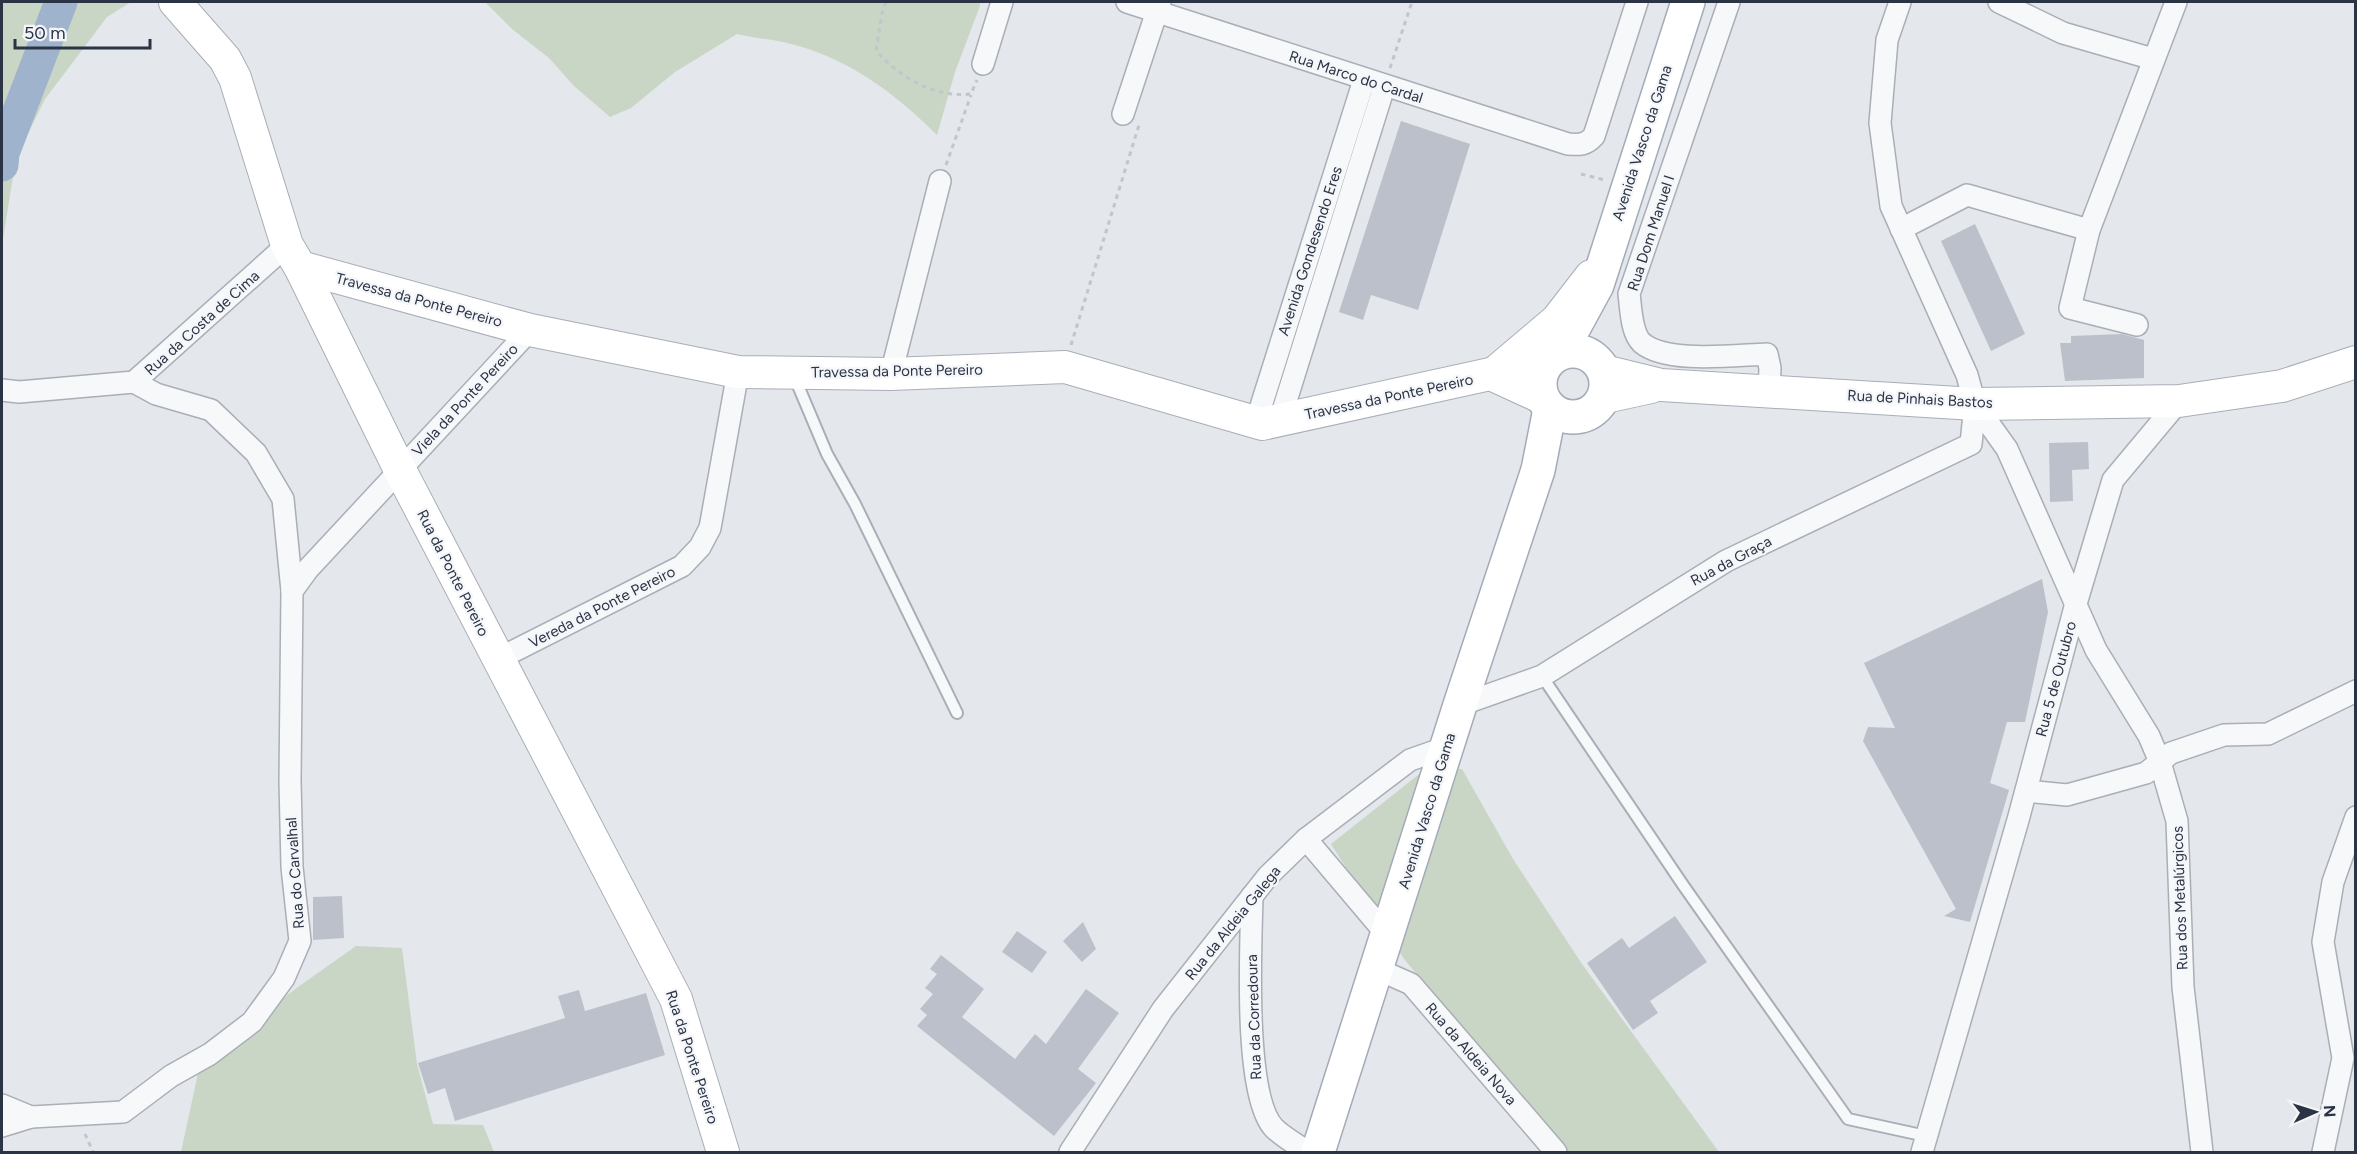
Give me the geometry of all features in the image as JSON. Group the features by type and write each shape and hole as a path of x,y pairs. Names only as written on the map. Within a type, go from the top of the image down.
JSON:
{"main road":[{"name":"Avenida Vasco da Gama","path":"1601,272 1594,328 1602,376 1592,412 1556,408 1540,385 1542,372 1555,357 1601,272 1688,2"},
{"path":"1555,357 1573,351 1586,353 1602,376"},
{"name":"Avenida Vasco da Gama","path":"1318,1152 1556,408"}],"street":[{"name":"Rua da Ponte Pereiro","path":"175,2 219,52 235,78 293,256 400,470 676,999 723,1152"},
{"path":"983,64 1002,2"},
{"name":"Rua Marco do Cardal","path":"1127,2 1158,6 1374,84 1568,144 1587,144 1597,128 1638,2"},
{"name":"Rua Dom Manuel I","path":"1729,2 1629,294 1632,320 1641,342 1656,350 1674,355 1767,354 1770,368 1769,392"},
{"path":"1900,2 1887,40 1880,123 1891,206 1967,375 1975,404"},
{"path":"1999,2 2063,33 2153,59"},
{"path":"2137,325 2070,308 2090,230 2176,2"},
{"path":"1132,116 1158,6"},
{"name":"Avenida Gondesendo Eres","path":"1268,421 1374,84"},
{"path":"891,374 940,181"},
{"path":"1901,229 1967,195 2090,230"},
{"name":"Travessa da Ponte Pereiro","path":"293,256 530,330 738,372 891,374 1065,367 1268,421 1493,375 1555,357"},
{"name":"Rua da Costa de Cima","path":"2,390 18,392 134,382 293,256"},
{"path":"1493,375 1557,320 1601,272"},
{"name":"Viela da Ponte Pereiro","path":"400,470 530,330"},
{"path":"2179,401 2282,386 2354,360"},
{"name":"Vereda da Ponte Pereiro","path":"498,659 682,566 700,547 710,528 738,372"},
{"name":"Travessa da Ponte Pereiro","path":"1493,375 1556,408"},
{"name":"Rua de Pinhais Bastos","path":"1602,376 1661,386 1975,404 2179,401"},
{"name":"Rua do Carvalhal","path":"2,1126 31,1117 123,1112 171,1077 210,1054 252,1022 284,978 300,941 292,867 290,792 292,591 283,499 256,453 211,410 156,394 134,382"},
{"name":"Rua 5 de Outubro","path":"1924,1144 2113,480 2179,401"},
{"name":"Rua dos Metalúrgicos","path":"1975,404 2007,449 2096,650 2149,735 2160,762 2177,820 2184,987 2202,1152"},
{"name":"Rua da Graça","path":"1460,705 1542,676 1726,561 1971,444 1975,404"},
{"path":"292,591 308,569 400,470"},
{"path":"2026,791 2067,795 2146,773 2171,753 2224,735 2268,734 2355,691"},
{"name":"Rua da Aldeia Galega","path":"1070,1152 1163,1009 1268,876 1306,839 1410,760 1447,747"},
{"path":"2323,1152 2343,1058 2323,942 2333,882 2355,817"},
{"path":"1306,839 1388,936"},
{"name":"Rua da Corredoura","path":"1252,896 1251,992 1257,1092 1273,1127 1308,1152"},
{"name":"Rua da Aldeia Nova","path":"1377,969 1410,984 1556,1152"},
{"path":"2,1105 31,1117"}],"lane":[{"path":"792,373 827,454 855,504 957,713"},
{"path":"1542,676 1683,885 1848,1119 1924,1144"}],"path":[{"path":"886,2 876,51 926,89 947,94 971,94"},
{"path":"1374,84 1412,2"},
{"path":"940,181 983,64"},
{"path":"1065,367 1132,116"}],"green space":[{"path":"2,2 131,2 107,17 45,99 16,158 2,245"},
{"path":"485,2 980,2 980,6 955,72 937,135 885,90 847,66 805,48 737,34 675,72 631,108 610,117 574,86 549,58 512,29"},
{"path":"1462,769 1513,859 1582,964 1719,1152 1566,1152 1404,959 1331,844 1423,771"},
{"path":"356,946 402,948 417,1064 433,1124 483,1125 494,1152 181,1152 198,1064 298,987"}],"building":[{"path":"1401,121 1470,144 1418,310 1371,295 1363,320 1339,312"},
{"path":"1975,224 2025,334 1991,351 1941,241"},
{"path":"2122,334 2144,340 2144,378 2065,381 2060,343 2071,343 2071,336"},
{"path":"2088,442 2089,469 2072,470 2073,501 2050,502 2049,443"},
{"path":"2042,579 2048,612 2025,722 2007,722 1990,783 2009,790 1970,922 1944,916 1956,909 1863,741 1868,727 1895,728 1864,663"},
{"path":"342,896 344,938 313,940 313,897"},
{"path":"1675,916 1707,962 1650,1001 1658,1013 1633,1030 1587,963 1622,938 1629,948"},
{"path":"1083,922 1096,949 1082,962 1063,941"},
{"path":"1017,931 1047,952 1032,973 1002,952"},
{"path":"941,955 984,989 962,1017 1015,1059 1035,1034 1046,1044 1086,989 1119,1013 1078,1069 1096,1083 1054,1136 917,1026 927,1015 920,1009 933,994 925,988 937,974 930,969"},
{"path":"579,990 585,1011 646,993 665,1055 455,1121 445,1088 428,1094 418,1063 565,1018 558,996"}],"waterway":[{"path":"2,165 3,153 61,2"}]}
